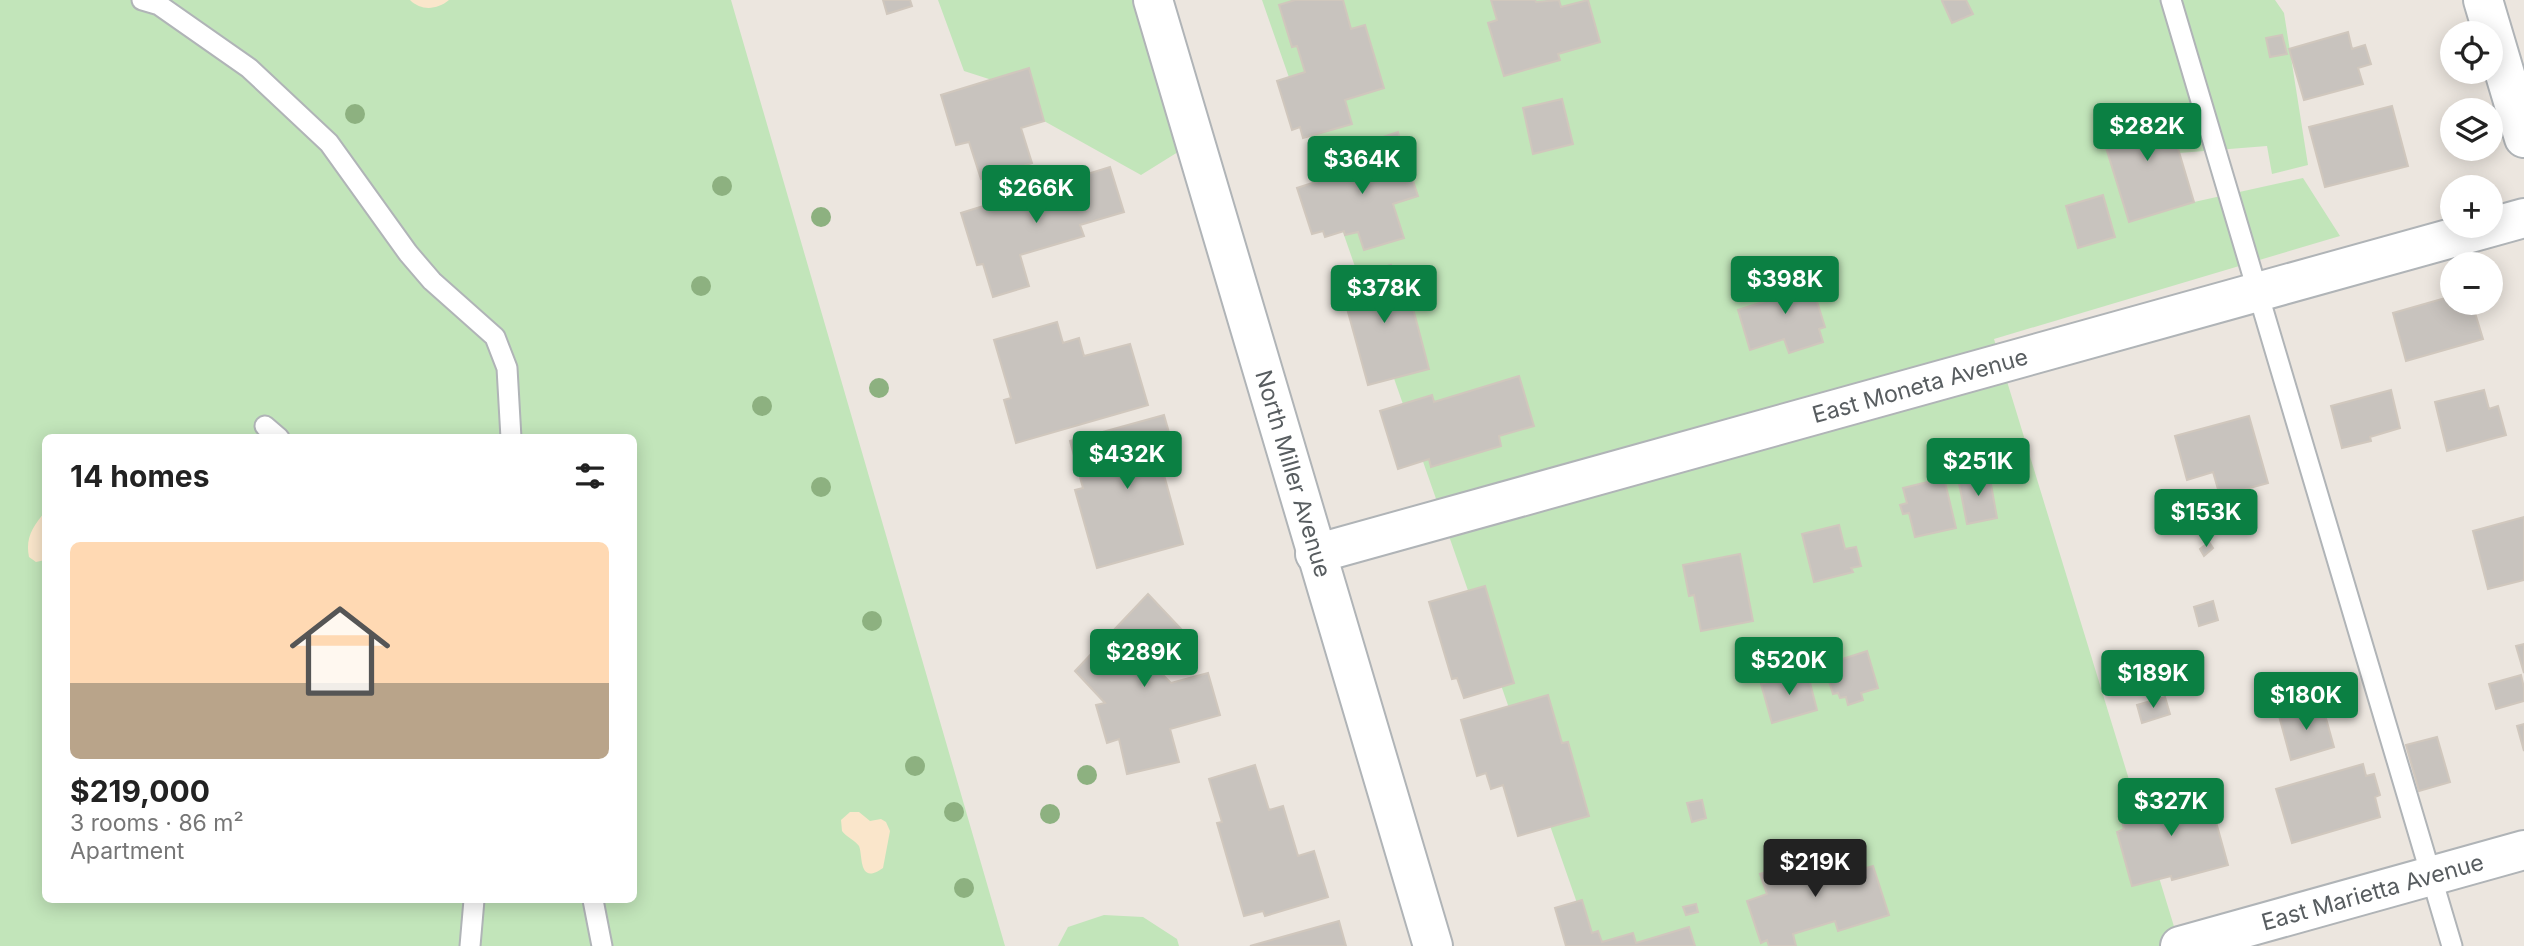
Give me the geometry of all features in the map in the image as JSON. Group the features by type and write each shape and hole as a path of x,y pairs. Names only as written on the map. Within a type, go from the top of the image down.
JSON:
{"street":[{"name":"North Miller Avenue","path":"1153,0 1433,946"},
{"path":"2483,0 2524,138"},
{"name":"East Moneta Avenue","path":"1315,554 2524,218"},
{"name":"East Marietta Avenue","path":"2180,946 2524,850"}],"lane":[{"path":"142,0 159,5 249,68 329,143 408,253 432,281 495,337 508,368 511,434"},
{"path":"2171,0 2452,946"},
{"path":"470,946 474,903"},
{"path":"594,903 603,946"}],"green space":[{"path":"0,0 731,0 1005,946 0,946"},
{"path":"938,0 1136,0 1186,147 1141,175 1044,121 1029,69 992,80 964,71"},
{"path":"1262,0 2275,0 2284,13 2308,165 2272,174 2267,146 2179,153 2164,105 2099,125 2129,222 2194,202 2303,178 2340,236 1994,339 2180,946 1592,946"},
{"path":"1104,915 1143,917 1177,939 1179,946 1058,946 1068,927"}],"sand":[{"path":"410,0 449,0 429,8 414,4"},
{"path":"42,516 42,561 36,562 29,557 28,550 34,527"},
{"path":"850,812 859,812 870,821 881,819 886,822 890,831 883,868 875,873 865,871 859,846 842,831 841,820"}],"building":[{"path":"883,0 910,0 912,6 887,14"},
{"path":"1295,0 1343,0 1351,29 1365,25 1384,88 1345,100 1352,124 1303,138 1300,127 1292,130 1277,81 1305,72 1297,46 1292,47 1279,5"},
{"path":"1491,0 1559,0 1561,7 1588,0 1600,42 1558,54 1560,60 1504,76 1488,23 1497,20"},
{"path":"1966,0 1973,14 1952,23 1942,1"},
{"path":"2348,32 2352,49 2365,45 2371,64 2358,68 2363,84 2304,100 2289,49"},
{"path":"2282,35 2287,54 2270,57 2266,38"},
{"path":"1029,68 1044,121 1021,128 1032,163 981,179 969,142 956,145 941,95"},
{"path":"1562,99 1573,144 1533,154 1523,108"},
{"path":"2165,105 2194,202 2129,222 2099,125"},
{"path":"2392,106 2408,166 2325,187 2309,127"},
{"path":"1398,132 1405,157 1380,165 1386,173 1408,166 1418,196 1393,204 1404,238 1364,250 1358,232 1345,235 1344,231 1325,237 1323,231 1312,234 1297,188 1359,168 1353,147"},
{"path":"1110,167 1124,212 1080,225 1084,236 1020,255 1029,286 993,297 983,264 977,265 961,213"},
{"path":"2103,195 2115,237 2078,248 2066,206"},
{"path":"1391,265 1397,284 1406,282 1429,369 1368,385 1339,279"},
{"path":"1808,273 1825,327 1819,329 1823,342 1789,353 1784,339 1750,350 1738,310 1769,300 1765,287"},
{"path":"2440,299 2440,315 2476,315 2483,339 2406,361 2393,313"},
{"path":"1057,322 1063,343 1079,338 1084,356 1130,344 1148,405 1016,443 1004,400 1011,398 994,340"},
{"path":"1519,376 1534,426 1499,436 1501,446 1431,467 1429,459 1398,469 1380,411 1432,395 1434,402"},
{"path":"2391,390 2400,428 2370,437 2371,441 2342,448 2331,406"},
{"path":"2484,390 2489,409 2498,406 2506,435 2447,451 2435,402"},
{"path":"1164,415 1180,471 1164,475 1183,544 1097,568 1075,490 1083,488 1070,441"},
{"path":"2249,416 2268,483 2220,496 2213,472 2187,480 2175,436"},
{"path":"1989,473 1997,518 1967,524 1958,478"},
{"path":"1944,478 1956,528 1915,537 1909,513 1903,514 1900,505 1907,503 1903,488"},
{"path":"2524,517 2524,580 2488,589 2473,531"},
{"path":"1839,525 1845,549 1856,547 1861,566 1851,568 1853,572 1814,582 1802,534"},
{"path":"2209,542 2213,548 2204,556 2200,549"},
{"path":"1740,554 1753,621 1701,631 1694,595 1689,596 1683,565"},
{"path":"1485,586 1514,683 1464,698 1457,678 1452,679 1429,602"},
{"path":"1148,594 1183,631 1155,661 1159,667 1157,669 1171,683 1208,673 1220,715 1170,729 1179,762 1127,774 1119,739 1107,743 1096,705 1105,703 1075,671"},
{"path":"2213,601 2218,620 2199,626 2194,607"},
{"path":"2524,644 2524,673 2516,646"},
{"path":"1867,651 1878,688 1861,693 1863,700 1848,705 1846,697 1840,698 1838,693 1833,694 1824,665"},
{"path":"1807,671 1817,710 1772,723 1761,684"},
{"path":"2521,675 2524,701 2496,709 2489,684"},
{"path":"1548,695 1562,743 1568,742 1589,816 1518,836 1503,785 1491,789 1486,773 1477,776 1461,720"},
{"path":"2165,697 2170,714 2142,723 2137,705"},
{"path":"2322,704 2334,747 2291,760 2279,716"},
{"path":"2524,724 2524,751 2517,726"},
{"path":"2437,737 2450,782 2419,791 2406,745"},
{"path":"2363,764 2366,776 2374,774 2380,795 2375,797 2380,817 2292,843 2276,789"},
{"path":"1255,765 1269,810 1283,806 1298,856 1314,851 1328,897 1265,916 1263,911 1244,916 1217,823 1222,822 1209,779"},
{"path":"2200,786 2205,806 2211,804 2228,865 2172,880 2171,876 2132,886 2117,832 2124,829 2119,809"},
{"path":"1702,800 1706,818 1692,822 1687,803"},
{"path":"1838,849 1846,874 1873,866 1889,915 1838,931 1835,921 1793,934 1796,946 1769,946 1767,940 1761,943 1747,901 1767,894 1760,874"},
{"path":"1582,900 1592,933 1598,931 1602,942 1633,933 1636,943 1689,927 1695,946 1566,946 1555,908"},
{"path":"1696,904 1698,912 1686,915 1683,907"},
{"path":"1339,921 1346,946 1250,946"}]}
